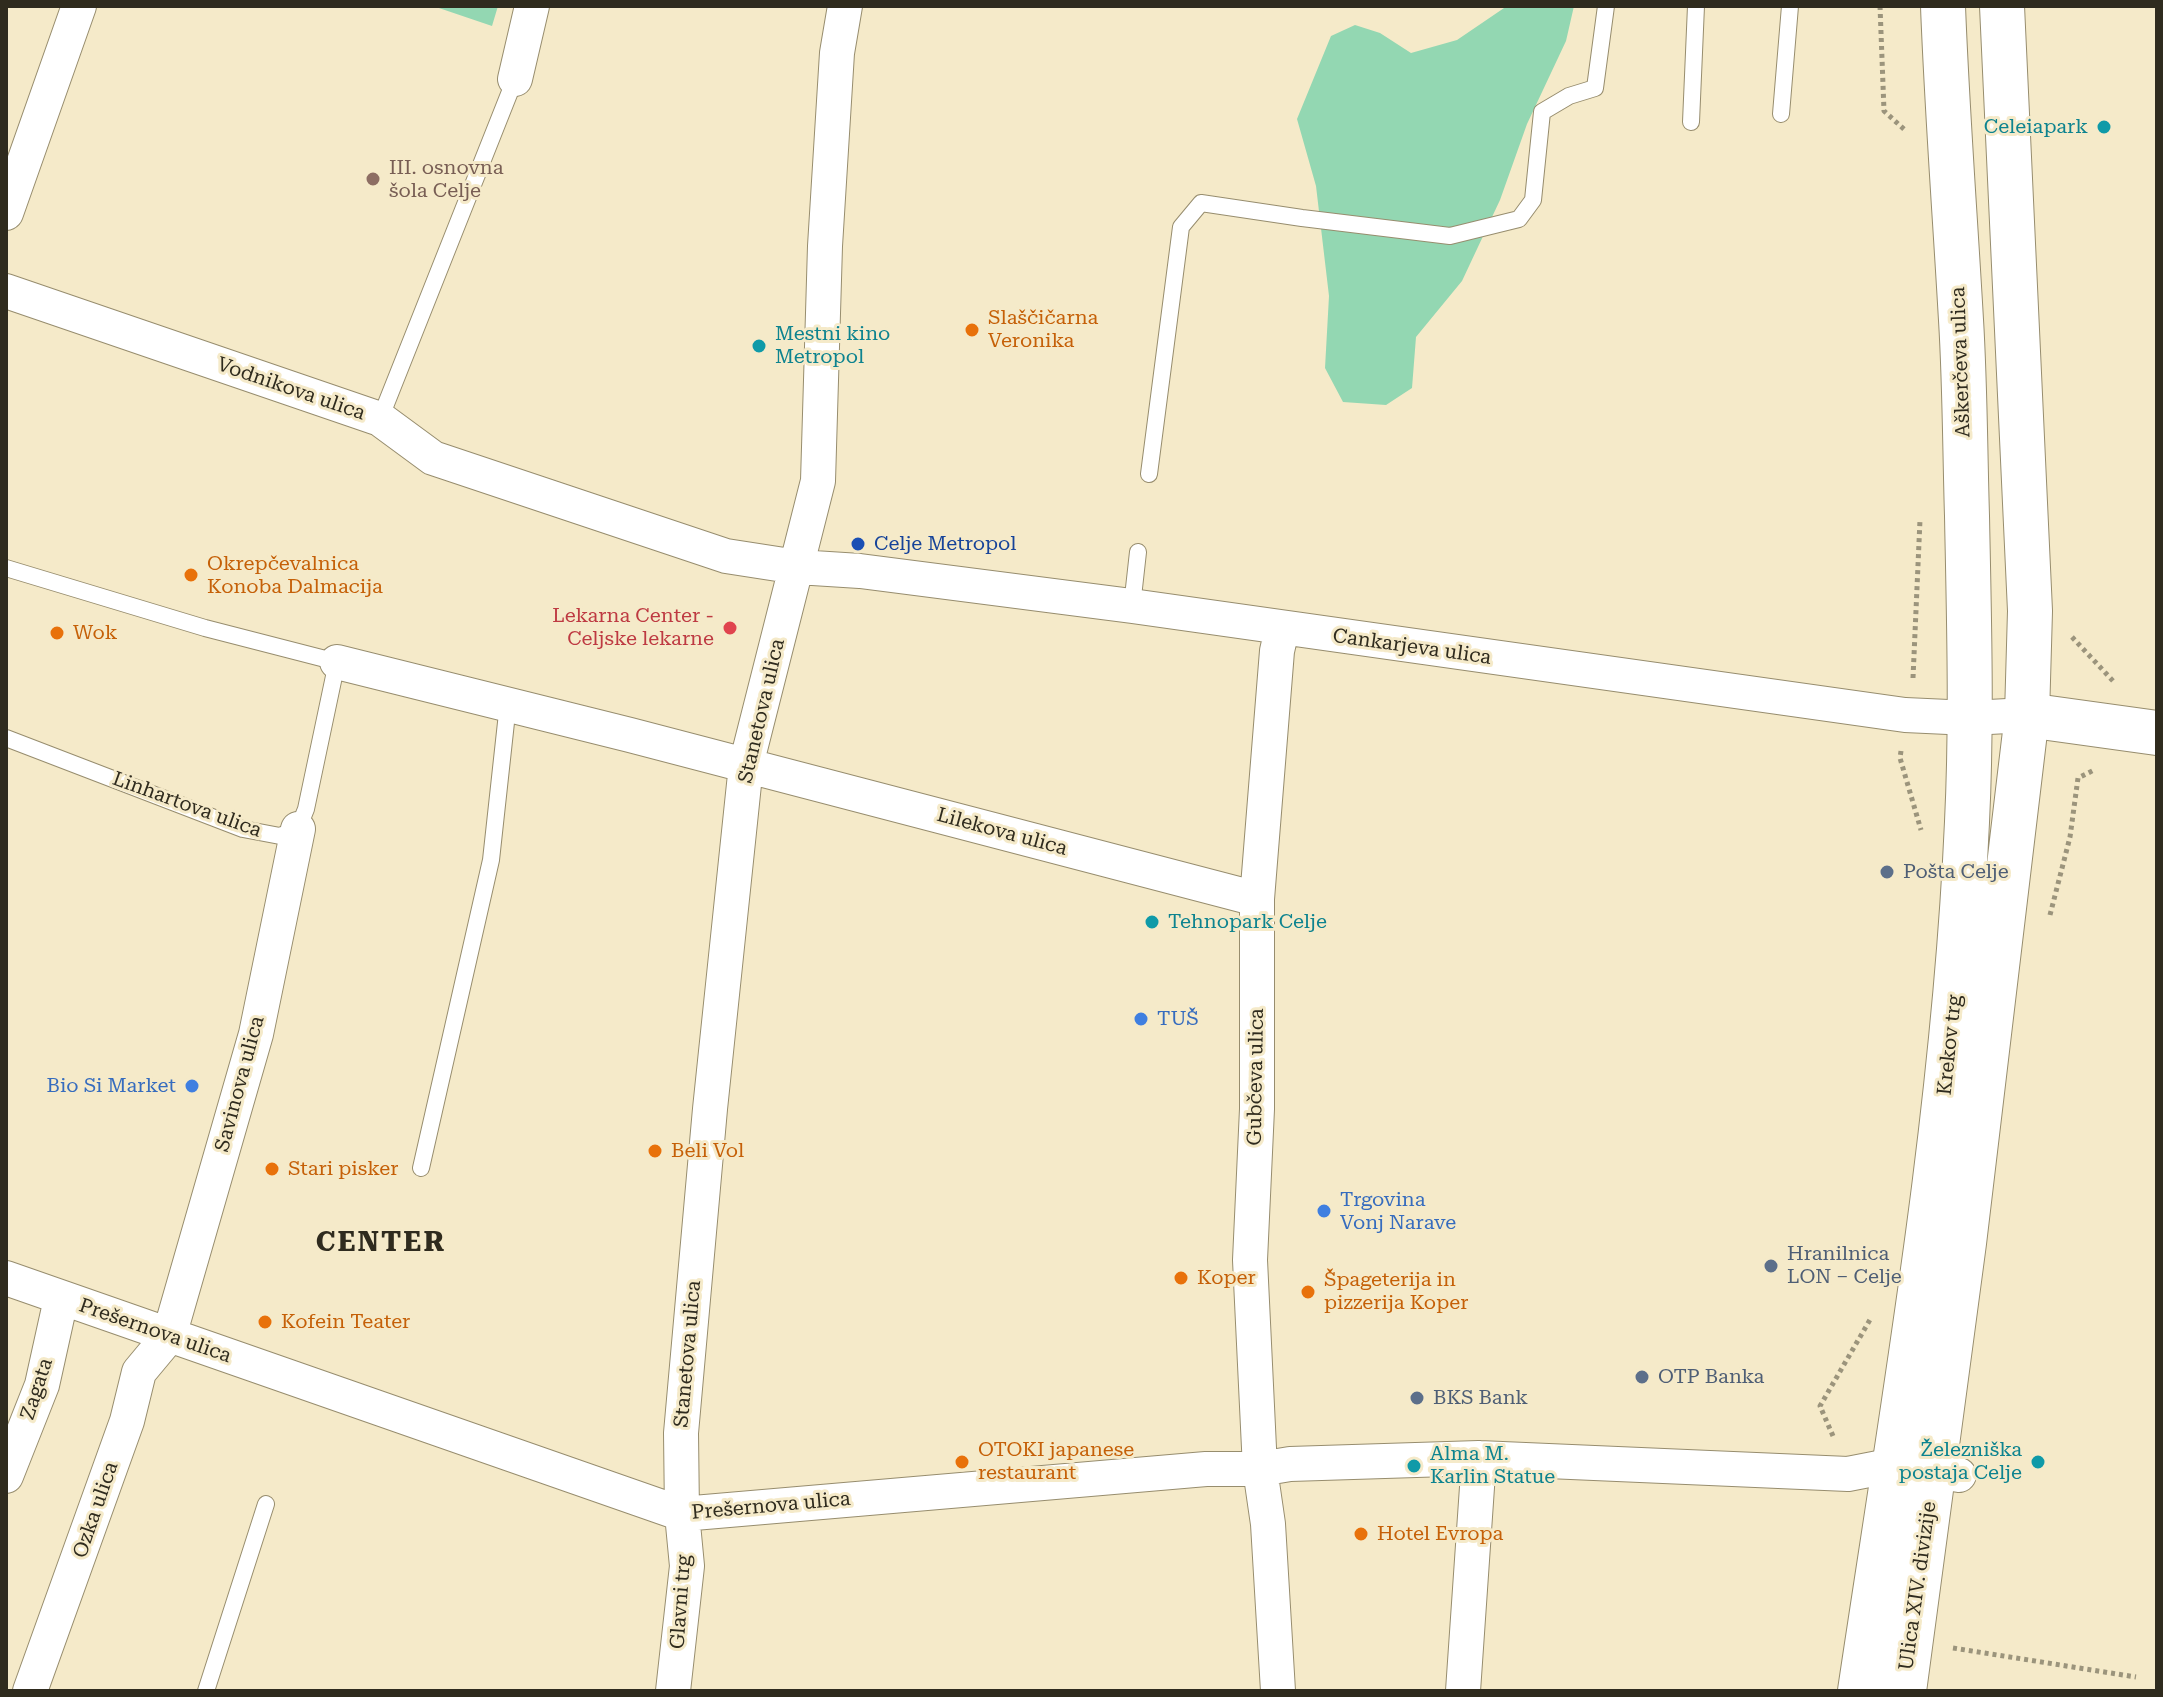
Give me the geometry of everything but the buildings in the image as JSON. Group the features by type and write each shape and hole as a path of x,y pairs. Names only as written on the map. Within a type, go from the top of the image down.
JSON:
{"main road":[{"name":"Aškerčeva ulica","path":"1943,6 1961,324 1970,718"},
{"path":"2002,6 2030,611 2027,715 2157,733"},
{"name":"Krekov trg","path":"1964,1243 2027,715"},
{"name":"Krekov trg","path":"1908,1370 1943,1115 1957,975 1970,718"},
{"name":"Ulica XIV. divizije","path":"1904,1691 1929,1470 1964,1243"},
{"name":"Ulica XIV. divizije","path":"1860,1691 1929,1470 1908,1370"}],"street":[{"path":"6,213 79,6"},
{"path":"515,79 532,6"},
{"name":"Stanetova ulica","path":"682,1514 681,1433 710,1109 746,765 818,481 826,231 837,53 844,6"},
{"name":"Vodnikova ulica","path":"6,291 380,419 433,458 726,556 797,567"},
{"name":"Cankarjeva ulica","path":"797,567 876,573 1132,606 1905,715 1970,718 2027,715"},
{"name":"Gubčeva ulica","path":"1278,1691 1268,1524 1260,1469 1250,1260 1257,1109 1257,899 1277,651 1282,629"},
{"path":"337,662 746,765"},
{"name":"Lilekova ulica","path":"746,765 1257,899"},
{"name":"Savinova ulica","path":"169,1336 256,1034 298,829"},
{"name":"Prešernova ulica","path":"6,1278 682,1514 1206,1469 1479,1458"},
{"name":"Zagata","path":"6,1476 42,1385 61,1299"},
{"name":"Ozka ulica","path":"30,1691 127,1421 139,1372 169,1336"},
{"path":"1463,1691 1479,1458 1848,1474 1929,1470"},
{"name":"Glavni trg","path":"673,1691 687,1566 682,1514"}],"lane":[{"path":"1149,474 1181,227 1201,203 1450,236 1519,219 1533,200 1542,112 1569,96 1595,88 1606,6"},
{"path":"1691,122 1696,6"},
{"path":"1781,114 1790,6"},
{"path":"380,419 515,79"},
{"path":"1132,606 1138,552"},
{"path":"6,568 205,628 337,662 306,809 298,829"},
{"path":"421,1168 491,860 508,704"},
{"name":"Linhartova ulica","path":"6,738 243,829 280,836 298,829"},
{"path":"206,1691 266,1504"}],"path":[{"path":"1880,6 1884,111 1914,137"},
{"path":"1921,506 1915,670 1900,758 1923,843"},
{"path":"1848,1474 1820,1406 1874,1312"},
{"path":"1940,1647 2136,1677"}],"green space":[{"path":"433,6 498,6 492,26"},
{"path":"1507,6 1574,6 1566,41 1527,124 1500,200 1462,281 1416,337 1412,388 1386,405 1343,402 1325,368 1329,296 1316,186 1297,119 1331,36 1355,25 1380,33 1411,53 1457,40"}],"place":[{"name":"Celeiapark","path":"2104,127"},
{"name":"III. osnovna šola Celje","path":"373,179"},
{"name":"Slaščičarna Veronika","path":"972,330"},
{"name":"Mestni kino Metropol","path":"759,346"},
{"name":"Celje Metropol","path":"858,544"},
{"name":"Okrepčevalnica Konoba Dalmacija","path":"191,575"},
{"name":"Lekarna Center - Celjske lekarne","path":"730,628"},
{"name":"Wok","path":"57,633"},
{"name":"Pošta Celje","path":"1887,872"},
{"name":"Tehnopark Celje","path":"1152,922"},
{"name":"TUŠ","path":"1141,1019"},
{"name":"Bio Si Market","path":"192,1086"},
{"name":"Beli Vol","path":"655,1151"},
{"name":"Stari pisker","path":"272,1169"},
{"name":"Trgovina Vonj Narave","path":"1324,1211"},
{"name":"Hranilnica LON – Celje","path":"1771,1266"},
{"name":"Koper","path":"1181,1278"},
{"name":"Špageterija in pizzerija Koper","path":"1308,1292"},
{"name":"Kofein Teater","path":"265,1322"},
{"name":"OTP Banka","path":"1642,1377"},
{"name":"BKS Bank","path":"1417,1398"},
{"name":"OTOKI japanese restaurant","path":"962,1462"},
{"name":"Železniška postaja Celje","path":"2038,1462"},
{"name":"Alma M. Karlin Statue","path":"1414,1466"},
{"name":"Hotel Evropa","path":"1361,1534"}],"district":[{"name":"CENTER","path":"381,1243"}]}
